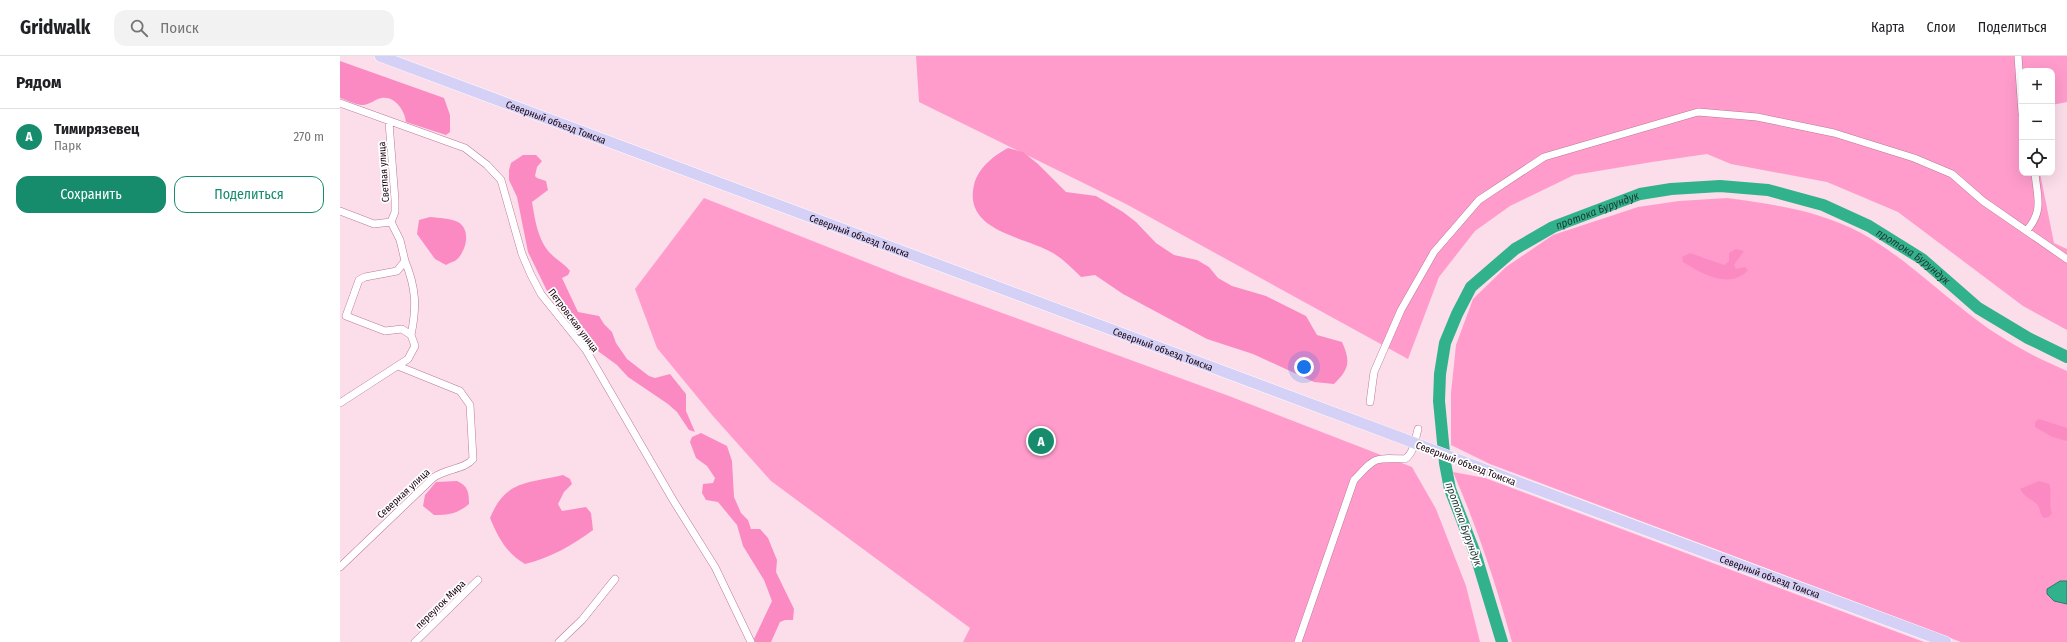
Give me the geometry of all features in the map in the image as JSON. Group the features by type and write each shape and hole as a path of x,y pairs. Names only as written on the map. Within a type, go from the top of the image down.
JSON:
{"main road":[{"name":"Северный объезд Томска","path":"380,56 1946,642"}],"street":[{"path":"2018,56 2021,104"},
{"name":"Петровская улица","path":"340,103 389,122 465,148 487,165 500,180 522,254 541,294 586,350 673,500 715,567 751,642"},
{"path":"1370,402 1374,372 1401,310 1434,252 1479,200 1544,157 1698,112 1757,117 1834,133 1914,158 1952,174 1983,201 2067,259"},
{"name":"Светлая улица","path":"389,122 395,200 395,212 391,222"},
{"path":"2027,230 2035,221 2039,207 2034,176"},
{"path":"340,210 374,224 391,222 400,240 405,261 412,279 415,297 415,314 411,335 414,346 412,354 398,366 340,403"},
{"path":"405,261 397,271 365,277 359,280 343,315 385,331 402,329 411,335"},
{"name":"Северная улица","path":"340,567 433,478 449,469 465,466 473,459 470,405 466,397 460,391 398,366"},
{"path":"1298,642 1354,480 1373,460 1405,460 1411,454 1418,429"},
{"path":"559,642 582,620 615,578"},
{"name":"переулок Мира","path":"415,642 478,580"}],"shaded area":[{"path":"916,56 2067,56 2067,102 2055,104 2055,68 2019,68 2019,176 2041,176 2054,243 2067,249 2067,330 2023,306 1898,212 1827,182 1731,164 1707,154 1574,175 1510,206 1475,231 1439,277 1408,359 1126,204 919,102"},
{"path":"340,61 444,98 450,115 450,132 446,135 406,122 404,113 391,99 382,98 361,105 340,98"},
{"path":"1008,148 1023,152 1038,164 1066,192 1096,196 1123,212 1136,222 1156,243 1174,255 1197,260 1209,267 1218,278 1232,286 1266,296 1306,316 1317,335 1342,342 1347,355 1347,365 1343,374 1334,384 1314,382 1253,354 1207,339 1123,294 1095,275 1081,277 1053,253 999,230 987,223 978,213 973,201 974,185 979,173 987,163"},
{"path":"523,155 536,155 542,161 537,167 535,176 546,181 548,190 532,202 536,223 540,237 547,249 570,271 568,275 562,278 578,312 599,316 612,332 616,343 627,359 649,376 655,378 670,374 686,394 686,411 695,432 689,430 677,412 668,404 628,377 617,365 591,346 551,299 528,252 517,197 509,180 511,163"},
{"path":"704,198 901,276 1229,396 1412,467 1436,509 1466,586 1480,642 963,642 970,628 771,481 713,416 657,348 635,289"},
{"path":"1727,198 1779,206 1813,214 1845,225 1861,233 1889,250 1989,329 2040,359 2067,371 2067,642 1961,642 1490,464 1451,445 1451,393 1456,345 1473,299 1506,267 1553,235 1638,207 1679,201"},
{"path":"430,217 444,218 458,222 465,230 466,242 462,253 455,261 446,265 435,259 417,234 419,220"},
{"path":"1736,249 1744,251 1734,265 1736,269 1745,267 1748,270 1741,276 1733,279 1716,278 1707,275 1683,262 1682,257 1690,253 1724,265 1729,261 1729,253"},
{"path":"2039,419 2067,428 2067,441 2052,437 2035,427 2035,422"},
{"path":"701,433 727,446 732,461 734,497 741,513 748,520 751,529 760,529 768,538 777,560 776,572 794,609 793,620 785,620 780,622 771,642 755,642 754,639 772,601 764,580 743,546 737,525 718,502 706,500 702,493 703,484 713,483 715,478 707,466 696,458 690,442 692,437"},
{"path":"1453,472 1485,478 1924,642 1512,642 1486,556"},
{"path":"563,475 570,479 572,484 564,492 558,504 562,511 586,507 591,513 593,530 561,550 525,564 518,560 503,544 490,518 496,505 503,496 519,485"},
{"path":"457,481 466,487 469,496 469,504 461,510 444,515 434,515 423,506 425,495 436,482"},
{"path":"2039,481 2049,484 2050,487 2050,506 2052,513 2049,517 2044,518 2041,515 2037,504 2026,496 2020,489"},
{"path":"2060,581 2067,581 2067,604 2054,601 2047,594 2047,589"}],"waterway":[{"name":"протока Бурундук","path":"1502,642 1476,556 1450,489 1445,463 1439,401 1440,374 1445,343 1457,314 1471,287 1515,249 1553,227 1640,194 1671,189 1720,186 1768,190 1823,205 1869,226 1922,259 1978,308 2028,338 2067,357"}],"place":[{"name":"Тимирязевец","path":"1041,441"}]}
